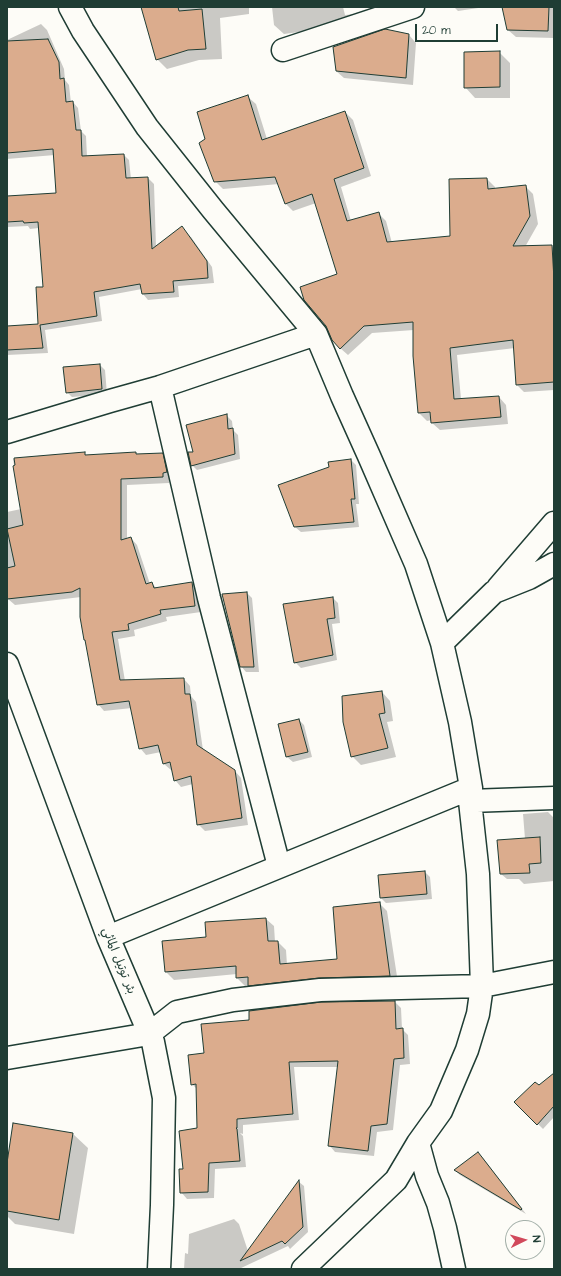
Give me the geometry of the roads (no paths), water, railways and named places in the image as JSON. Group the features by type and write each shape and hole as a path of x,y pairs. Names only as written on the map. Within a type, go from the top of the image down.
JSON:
{"street":[{"path":"70,7 83,31 147,127 213,210 316,334 416,564 442,643 460,722 471,795 478,874 482,986 478,1014 467,1050 441,1110 418,1143 396,1180 303,1269"},
{"path":"283,50 413,7"},
{"path":"7,432 110,400 160,387 316,334"},
{"path":"160,387 209,598 279,866"},
{"path":"442,643 494,592 554,523"},
{"path":"494,592 529,578 554,564"},
{"name":"بئر توتيل المائي","path":"7,664 108,937 153,1042 164,1098 159,1269"},
{"path":"108,937 279,866 471,795 554,798"},
{"path":"7,1058 149,1034 177,1012 233,1000 320,990 482,986 554,972"},
{"path":"418,1143 427,1176 442,1216 454,1269"}]}
